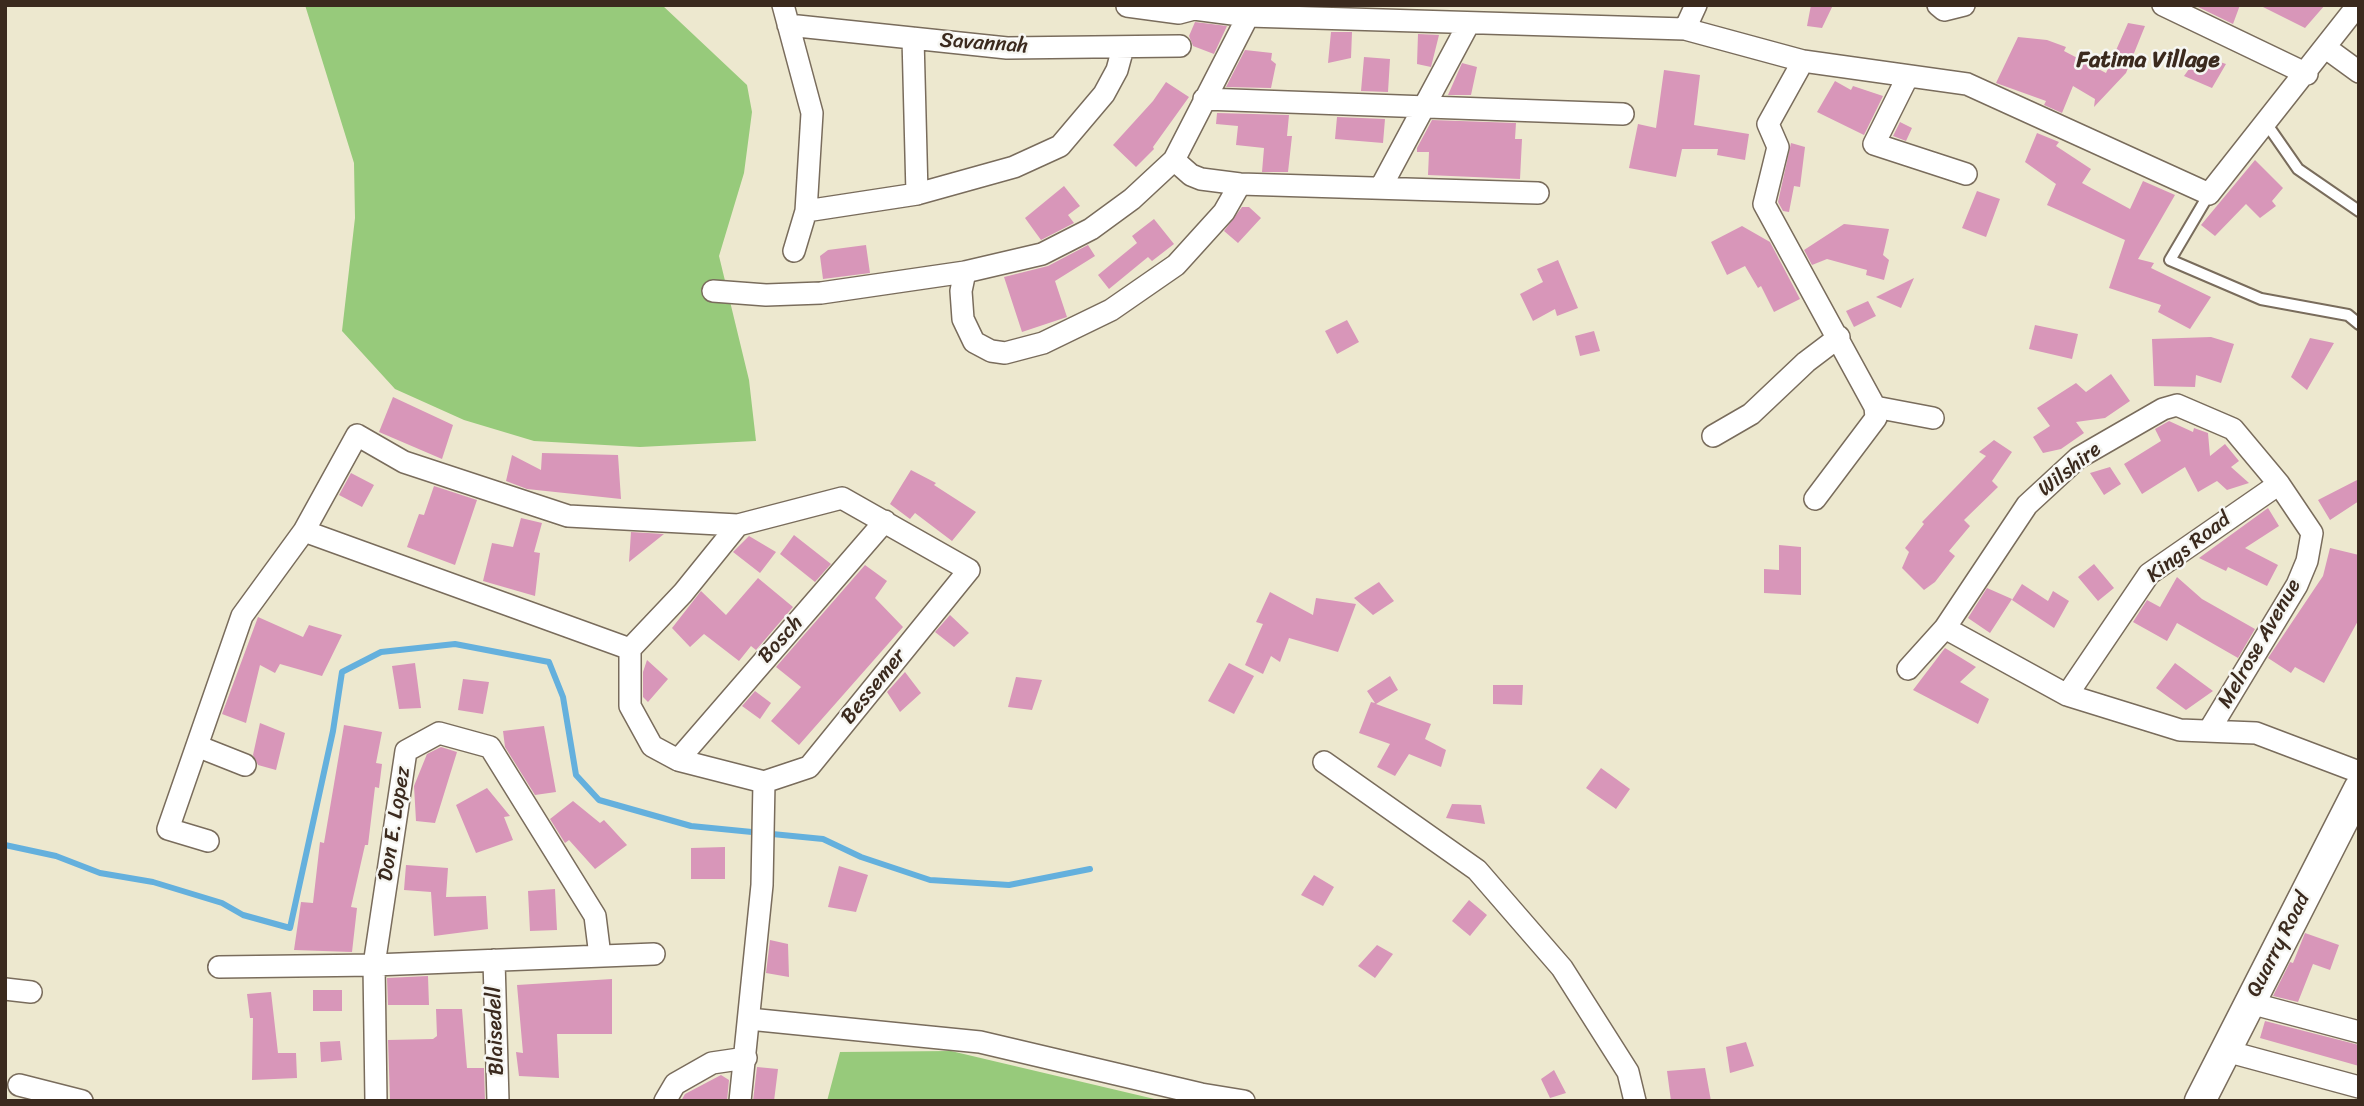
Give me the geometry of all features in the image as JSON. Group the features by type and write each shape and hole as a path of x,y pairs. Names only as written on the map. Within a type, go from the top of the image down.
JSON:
{"street":[{"path":"1685,29 1696,5"},
{"path":"1938,5 1944,10 1964,5"},
{"path":"2163,5 2307,74"},
{"path":"1127,6 1179,13 1194,9 1248,16 1685,29 1803,61 1967,84 2208,194 2307,74 2358,5"},
{"path":"786,15 812,113 806,211 794,251"},
{"name":"Savannah","path":"786,15 913,38 1007,48 1180,46"},
{"path":"713,291 766,295 821,293 965,272 1042,254 1091,229 1132,200 1174,160 1248,16"},
{"path":"1381,187 1469,23"},
{"path":"913,38 917,194"},
{"path":"806,211 917,194 1014,167 1059,146 1104,94 1117,70 1123,48"},
{"path":"2326,48 2359,72"},
{"path":"1803,61 1768,124 1778,147 1764,204 1839,337 1875,407 1876,418 1815,499"},
{"path":"1908,76 1874,144 1966,174"},
{"path":"1204,99 1424,104 1623,114"},
{"path":"1174,160 1201,180 1240,184 1538,193"},
{"path":"965,272 961,291 963,319 974,342 991,351 1005,353 1043,343 1111,310 1176,265 1224,212 1240,184"},
{"path":"1713,436 1751,414 1806,362 1839,337"},
{"name":"Wilshire","path":"1908,668 1945,628 2027,505 2078,458 2163,409 2177,405 2233,429 2279,484"},
{"path":"1875,407 1933,418"},
{"path":"208,841 168,829 242,616 304,531 357,435 404,462 568,516 738,525 842,498 884,521"},
{"name":"Kings Road","path":"2067,695 2149,574 2279,484"},
{"name":"Melrose Avenue","path":"2210,729 2297,584 2307,561 2312,533 2279,484"},
{"name":"Bessemer","path":"764,782 809,767 969,570 884,521"},
{"name":"Bosch","path":"678,760 884,521"},
{"path":"738,525 683,593 630,649 630,706 653,746 678,760 764,782 762,885 740,1101"},
{"path":"304,531 630,649"},
{"path":"1945,628 2067,695 2180,730 2210,729 2256,733 2359,772"},
{"name":"Don E. Lopez","path":"376,1101 374,965 406,751 439,733 489,747 596,916 600,956"},
{"path":"197,746 246,765"},
{"path":"1324,762 1477,870 1562,968 1629,1072 1635,1101"},
{"name":"Quarry Road","path":"2200,1101 2359,789"},
{"path":"219,967 374,965 654,954"},
{"name":"Blaisedell","path":"494,960 498,1101"},
{"path":"5,989 31,992"},
{"path":"2250,1003 2359,1032"},
{"path":"749,1019 980,1042 1201,1094 1244,1101"},
{"path":"2226,1051 2359,1087"},
{"path":"665,1101 675,1084 712,1063 746,1058"},
{"path":"19,1085 79,1100"}],"lane":[{"path":"2266,123 2298,169 2359,211"},
{"path":"2208,194 2170,260 2262,299 2348,315 2359,324"}],"green space":[{"path":"305,5 662,5 747,85 752,112 744,173 719,256 749,380 756,441 640,447 534,441 464,420 395,389 342,331 355,218 354,163"},
{"path":"951,1051 1163,1101 827,1101 840,1052"}],"building":[{"path":"1811,5 1833,5 1822,28 1807,26"},
{"path":"2194,5 2240,5 2233,24"},
{"path":"2259,5 2325,5 2305,28"},
{"path":"1195,22 1227,26 1214,54 1193,46 1189,36"},
{"path":"2128,23 2145,26 2126,73 2094,107 2095,99 2073,86 2062,113 2044,105 2046,101 1996,83 2018,37 2047,40 2066,47 2064,51 2106,73"},
{"path":"1331,32 1352,32 1351,58 1328,63"},
{"path":"1418,34 1439,35 1431,67 1417,64"},
{"path":"1245,50 1272,53 1271,60 1276,64 1271,88 1226,87"},
{"path":"2199,55 2226,64 2212,88 2184,76"},
{"path":"1364,57 1390,59 1388,92 1361,91"},
{"path":"1462,63 1477,67 1471,95 1448,95"},
{"path":"1664,70 1700,75 1694,125 1749,134 1745,160 1717,155 1718,149 1682,149 1676,177 1629,168 1638,124 1656,128"},
{"path":"1835,81 1851,90 1853,86 1883,96 1864,135 1817,112"},
{"path":"1166,82 1189,97 1154,149 1136,167 1113,145 1153,101"},
{"path":"1217,113 1289,115 1287,136 1292,136 1288,172 1262,172 1264,148 1236,145 1238,126 1216,124"},
{"path":"1337,117 1385,119 1383,143 1335,139"},
{"path":"1432,120 1516,123 1515,139 1522,139 1520,179 1428,175 1429,152 1417,152 1417,148"},
{"path":"1900,122 1912,128 1906,141 1893,136"},
{"path":"2037,133 2059,142 2056,146 2091,169 2082,183 2130,209 2143,181 2175,195 2138,259 2154,263 2151,268 2211,297 2190,329 2158,312 2161,305 2109,288 2125,240 2047,205 2056,184 2025,162"},
{"path":"1791,143 1805,147 1800,187 1794,186 1789,212 1783,211 1778,202"},
{"path":"2255,160 2283,188 2272,201 2276,206 2260,218 2246,204 2215,236 2201,225"},
{"path":"1064,186 1080,206 1068,215 1074,223 1041,240 1025,218"},
{"path":"1977,191 2000,199 1986,237 1962,228"},
{"path":"1242,207 1249,207 1261,218 1238,243 1224,231"},
{"path":"1154,219 1174,244 1152,261 1148,257 1109,289 1098,275 1137,243 1132,236"},
{"path":"1844,224 1889,229 1883,255 1889,260 1884,280 1866,275 1867,270 1827,259 1812,265 1804,250"},
{"path":"1742,226 1770,242 1800,299 1774,312 1761,286 1758,288 1745,266 1727,275 1711,242"},
{"path":"866,245 870,273 823,279 820,256 828,250"},
{"path":"1088,245 1095,256 1055,281 1067,317 1022,332 1004,277 1048,266"},
{"path":"1558,260 1578,308 1557,316 1555,309 1533,321 1520,294 1543,282 1537,269"},
{"path":"1914,278 1901,308 1876,297"},
{"path":"1868,301 1876,316 1854,327 1846,311"},
{"path":"1347,320 1359,342 1337,354 1325,331"},
{"path":"2035,325 2078,334 2072,359 2029,349"},
{"path":"1594,331 1600,351 1580,356 1575,336"},
{"path":"2211,337 2234,344 2221,383 2196,375 2195,387 2154,386 2152,339"},
{"path":"2310,338 2334,343 2307,390 2291,377"},
{"path":"2111,374 2130,401 2105,418 2076,422 2084,433 2061,449 2043,453 2033,437 2050,426 2037,408 2076,383 2086,392"},
{"path":"393,397 453,425 442,459 379,432"},
{"path":"2169,421 2193,432 2194,428 2208,433 2210,456 2225,444 2239,461 2231,467 2249,483 2227,490 2217,481 2198,492 2185,467 2142,494 2124,464 2161,441 2155,429"},
{"path":"1994,440 2012,452 1992,481 1998,487 1964,520 1970,526 1949,551 1955,556 1935,582 1924,590 1902,568 1909,552 1905,548 1924,524 1922,522 1986,456 1979,452"},
{"path":"542,453 618,455 621,499 527,489 506,481 512,455 541,470"},
{"path":"2110,467 2121,484 2104,495 2090,473"},
{"path":"911,470 936,483 934,485 976,512 952,541 915,513 910,519 890,504"},
{"path":"351,473 374,485 362,507 339,495"},
{"path":"2359,479 2359,501 2330,520 2318,500"},
{"path":"434,486 477,500 455,565 407,547 419,514 424,515"},
{"path":"2268,508 2279,526 2245,548 2278,565 2267,586 2228,567 2226,571 2199,558"},
{"path":"521,518 542,523 534,552 540,553 535,596 483,581 492,543 513,547"},
{"path":"631,532 664,534 629,562"},
{"path":"794,535 831,564 815,582 780,554"},
{"path":"749,536 776,552 760,573 733,552"},
{"path":"1779,545 1801,547 1801,595 1764,593 1764,569 1779,570"},
{"path":"2330,548 2359,555 2359,619 2324,683 2295,667 2291,673 2268,658 2323,576"},
{"path":"2094,564 2114,588 2098,601 2078,577"},
{"path":"865,565 887,581 875,598 903,627 799,745 771,721 801,687 776,667"},
{"path":"2177,577 2202,599 2255,629 2238,658 2177,623 2167,641 2133,622 2147,600 2160,607"},
{"path":"758,578 793,607 756,650 751,646 739,661 704,634 690,647 672,628 701,591 726,615"},
{"path":"1379,582 1394,601 1373,615 1354,598"},
{"path":"2022,584 2048,601 2053,591 2069,601 2054,628 2012,600"},
{"path":"1987,588 2012,599 1990,633 1968,618"},
{"path":"1270,592 1313,615 1316,598 1356,604 1338,652 1289,638 1280,662 1271,656 1263,674 1245,665 1263,624 1256,622"},
{"path":"950,615 969,633 954,647 935,632"},
{"path":"258,617 303,637 309,625 342,635 322,676 280,664 275,673 260,665 246,723 222,714"},
{"path":"1945,648 1976,667 1960,682 1989,699 1978,724 1913,690"},
{"path":"647,660 668,679 648,702 643,697 643,672"},
{"path":"415,663 421,708 399,709 392,666"},
{"path":"1229,663 1254,676 1234,714 1208,701"},
{"path":"2175,663 2213,691 2186,710 2156,688"},
{"path":"905,672 921,693 900,712 887,692"},
{"path":"1390,676 1398,690 1376,704 1431,724 1425,739 1446,750 1441,767 1409,754 1395,776 1377,767 1390,744 1359,733 1371,702 1375,703 1367,691"},
{"path":"1016,677 1042,680 1032,710 1008,707"},
{"path":"463,679 489,682 483,714 458,710"},
{"path":"1493,685 1523,685 1522,705 1493,704"},
{"path":"755,691 771,703 760,719 742,706"},
{"path":"260,723 285,733 276,770 258,765 253,755"},
{"path":"344,725 382,732 376,763 382,764 379,788 375,787 368,845 365,845 351,907 357,908 352,952 294,950 301,902 313,903 320,842 324,843"},
{"path":"544,726 556,792 535,795 505,747 503,731"},
{"path":"441,747 457,752 435,823 416,821 414,786 427,754"},
{"path":"1601,768 1630,789 1616,809 1586,788"},
{"path":"487,788 510,816 504,817 513,840 476,853 456,805"},
{"path":"573,801 600,823 604,820 627,845 595,869 569,840 565,843 550,819"},
{"path":"1452,804 1481,805 1485,824 1446,818"},
{"path":"725,847 725,879 691,879 691,848"},
{"path":"406,865 448,868 446,897 486,896 488,929 434,936 431,892 404,890"},
{"path":"839,866 868,875 856,912 828,907"},
{"path":"1314,875 1334,887 1323,906 1301,895"},
{"path":"555,889 557,930 530,931 528,891"},
{"path":"1469,900 1487,915 1470,936 1452,921"},
{"path":"2305,933 2339,945 2330,970 2313,964 2298,1002 2273,996 2290,962 2293,963"},
{"path":"770,940 788,944 789,977 766,973"},
{"path":"1377,945 1393,954 1375,978 1358,966"},
{"path":"428,976 429,1005 388,1005 387,978"},
{"path":"612,979 612,1034 557,1034 559,1078 519,1076 516,1052 523,1053 517,985"},
{"path":"313,990 342,990 342,1011 313,1011"},
{"path":"271,992 278,1053 296,1053 297,1078 252,1080 253,1018 250,1018 247,994"},
{"path":"436,1009 462,1009 467,1068 484,1068 485,1101 390,1099 388,1040 433,1039 437,1036"},
{"path":"2265,1021 2359,1045 2359,1066 2260,1038"},
{"path":"340,1041 342,1060 321,1062 320,1042"},
{"path":"1746,1042 1754,1066 1730,1073 1726,1047"},
{"path":"757,1067 778,1069 774,1101 753,1101"},
{"path":"1705,1068 1711,1101 1671,1101 1667,1071"},
{"path":"1554,1070 1566,1093 1550,1098 1541,1079"},
{"path":"721,1075 729,1080 727,1101 681,1101 685,1094"}],"waterway":[{"path":"5,845 56,856 100,873 153,882 222,903 243,915 290,928 333,731 342,672 381,652 455,644 549,662 563,697 576,775 599,800 691,826 823,839 861,857 930,880 1009,885 1090,869"}],"district":[{"name":"Fatima Village","path":"2148,61"}]}
